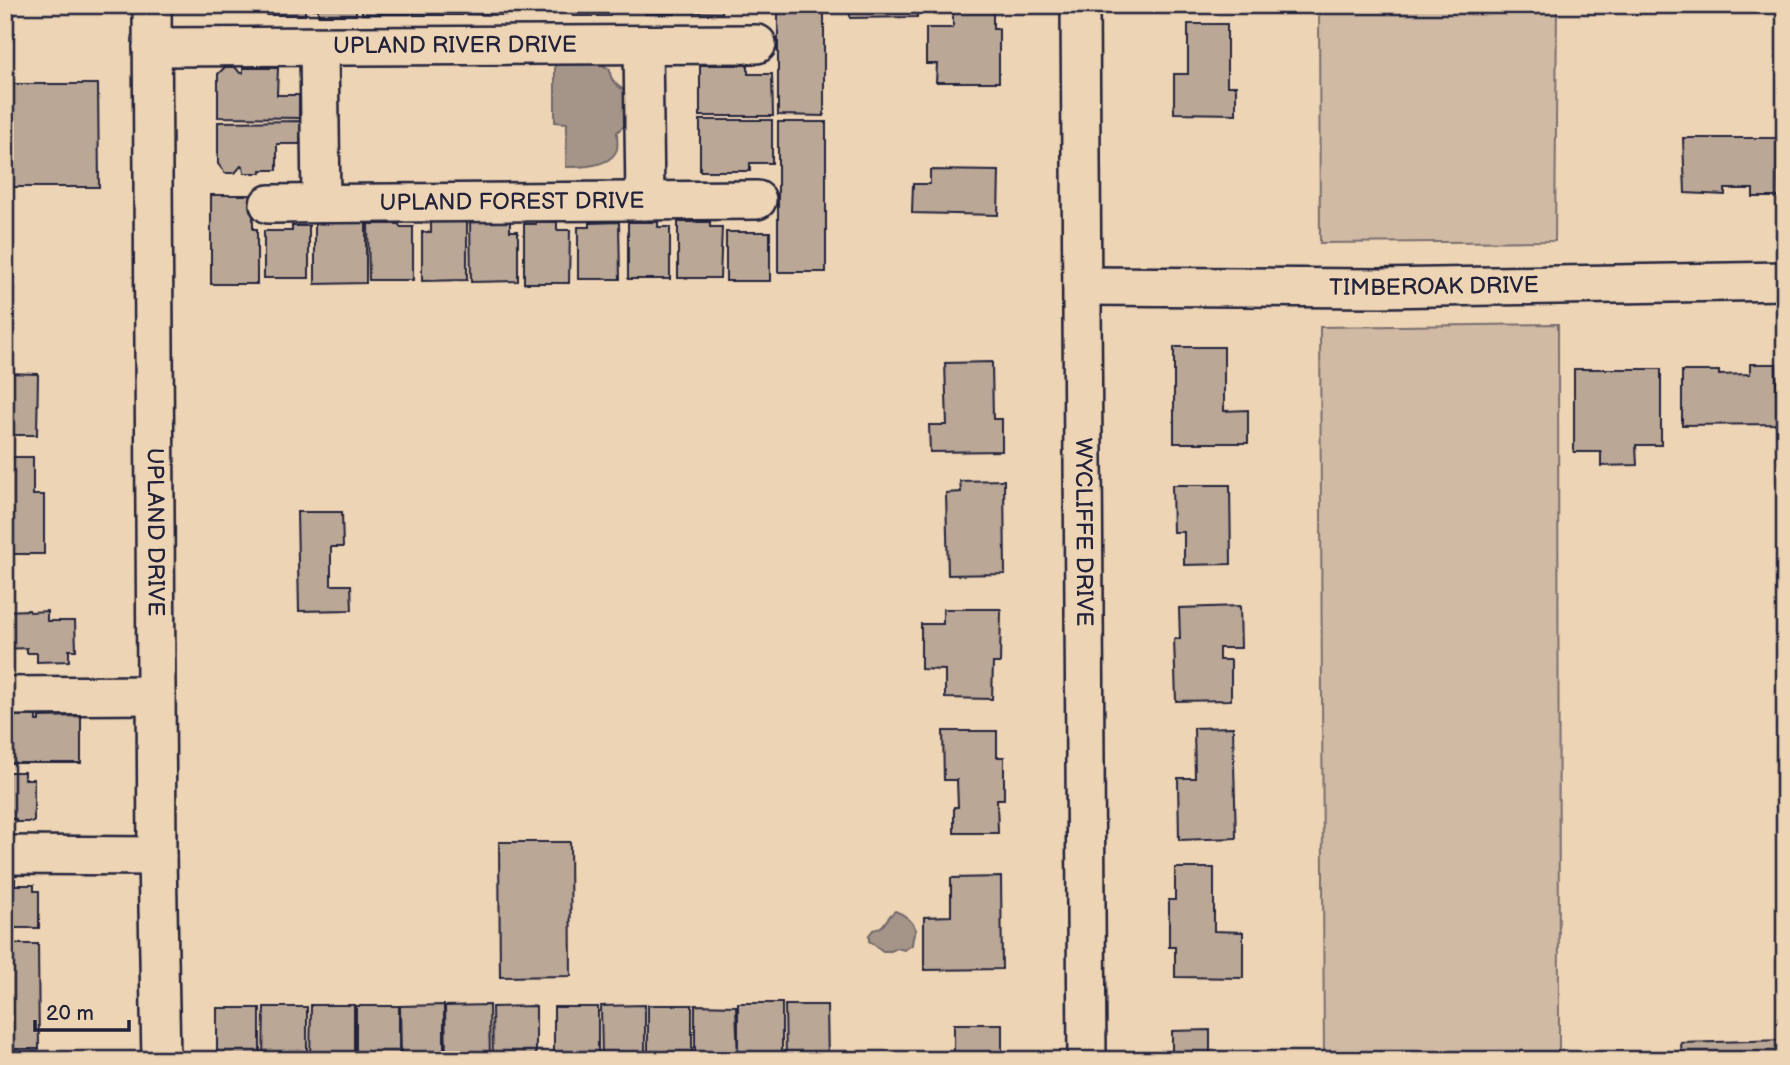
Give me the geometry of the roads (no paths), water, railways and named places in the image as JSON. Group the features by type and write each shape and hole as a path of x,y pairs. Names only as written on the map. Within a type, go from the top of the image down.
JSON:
{"street":[{"name":"UPLAND DRIVE","path":"152,5 157,856 161,1060"},
{"name":"WYCLIFFE DRIVE","path":"1080,5 1087,1060"},
{"name":"UPLAND RIVER DRIVE","path":"152,47 757,44"},
{"path":"643,45 645,201"},
{"path":"320,47 321,203"},
{"name":"UPLAND FOREST DRIVE","path":"269,204 757,200"},
{"name":"TIMBEROAK DRIVE","path":"1082,286 1380,288 1785,281"},
{"path":"5,696 156,695"},
{"path":"5,855 157,856"}]}
